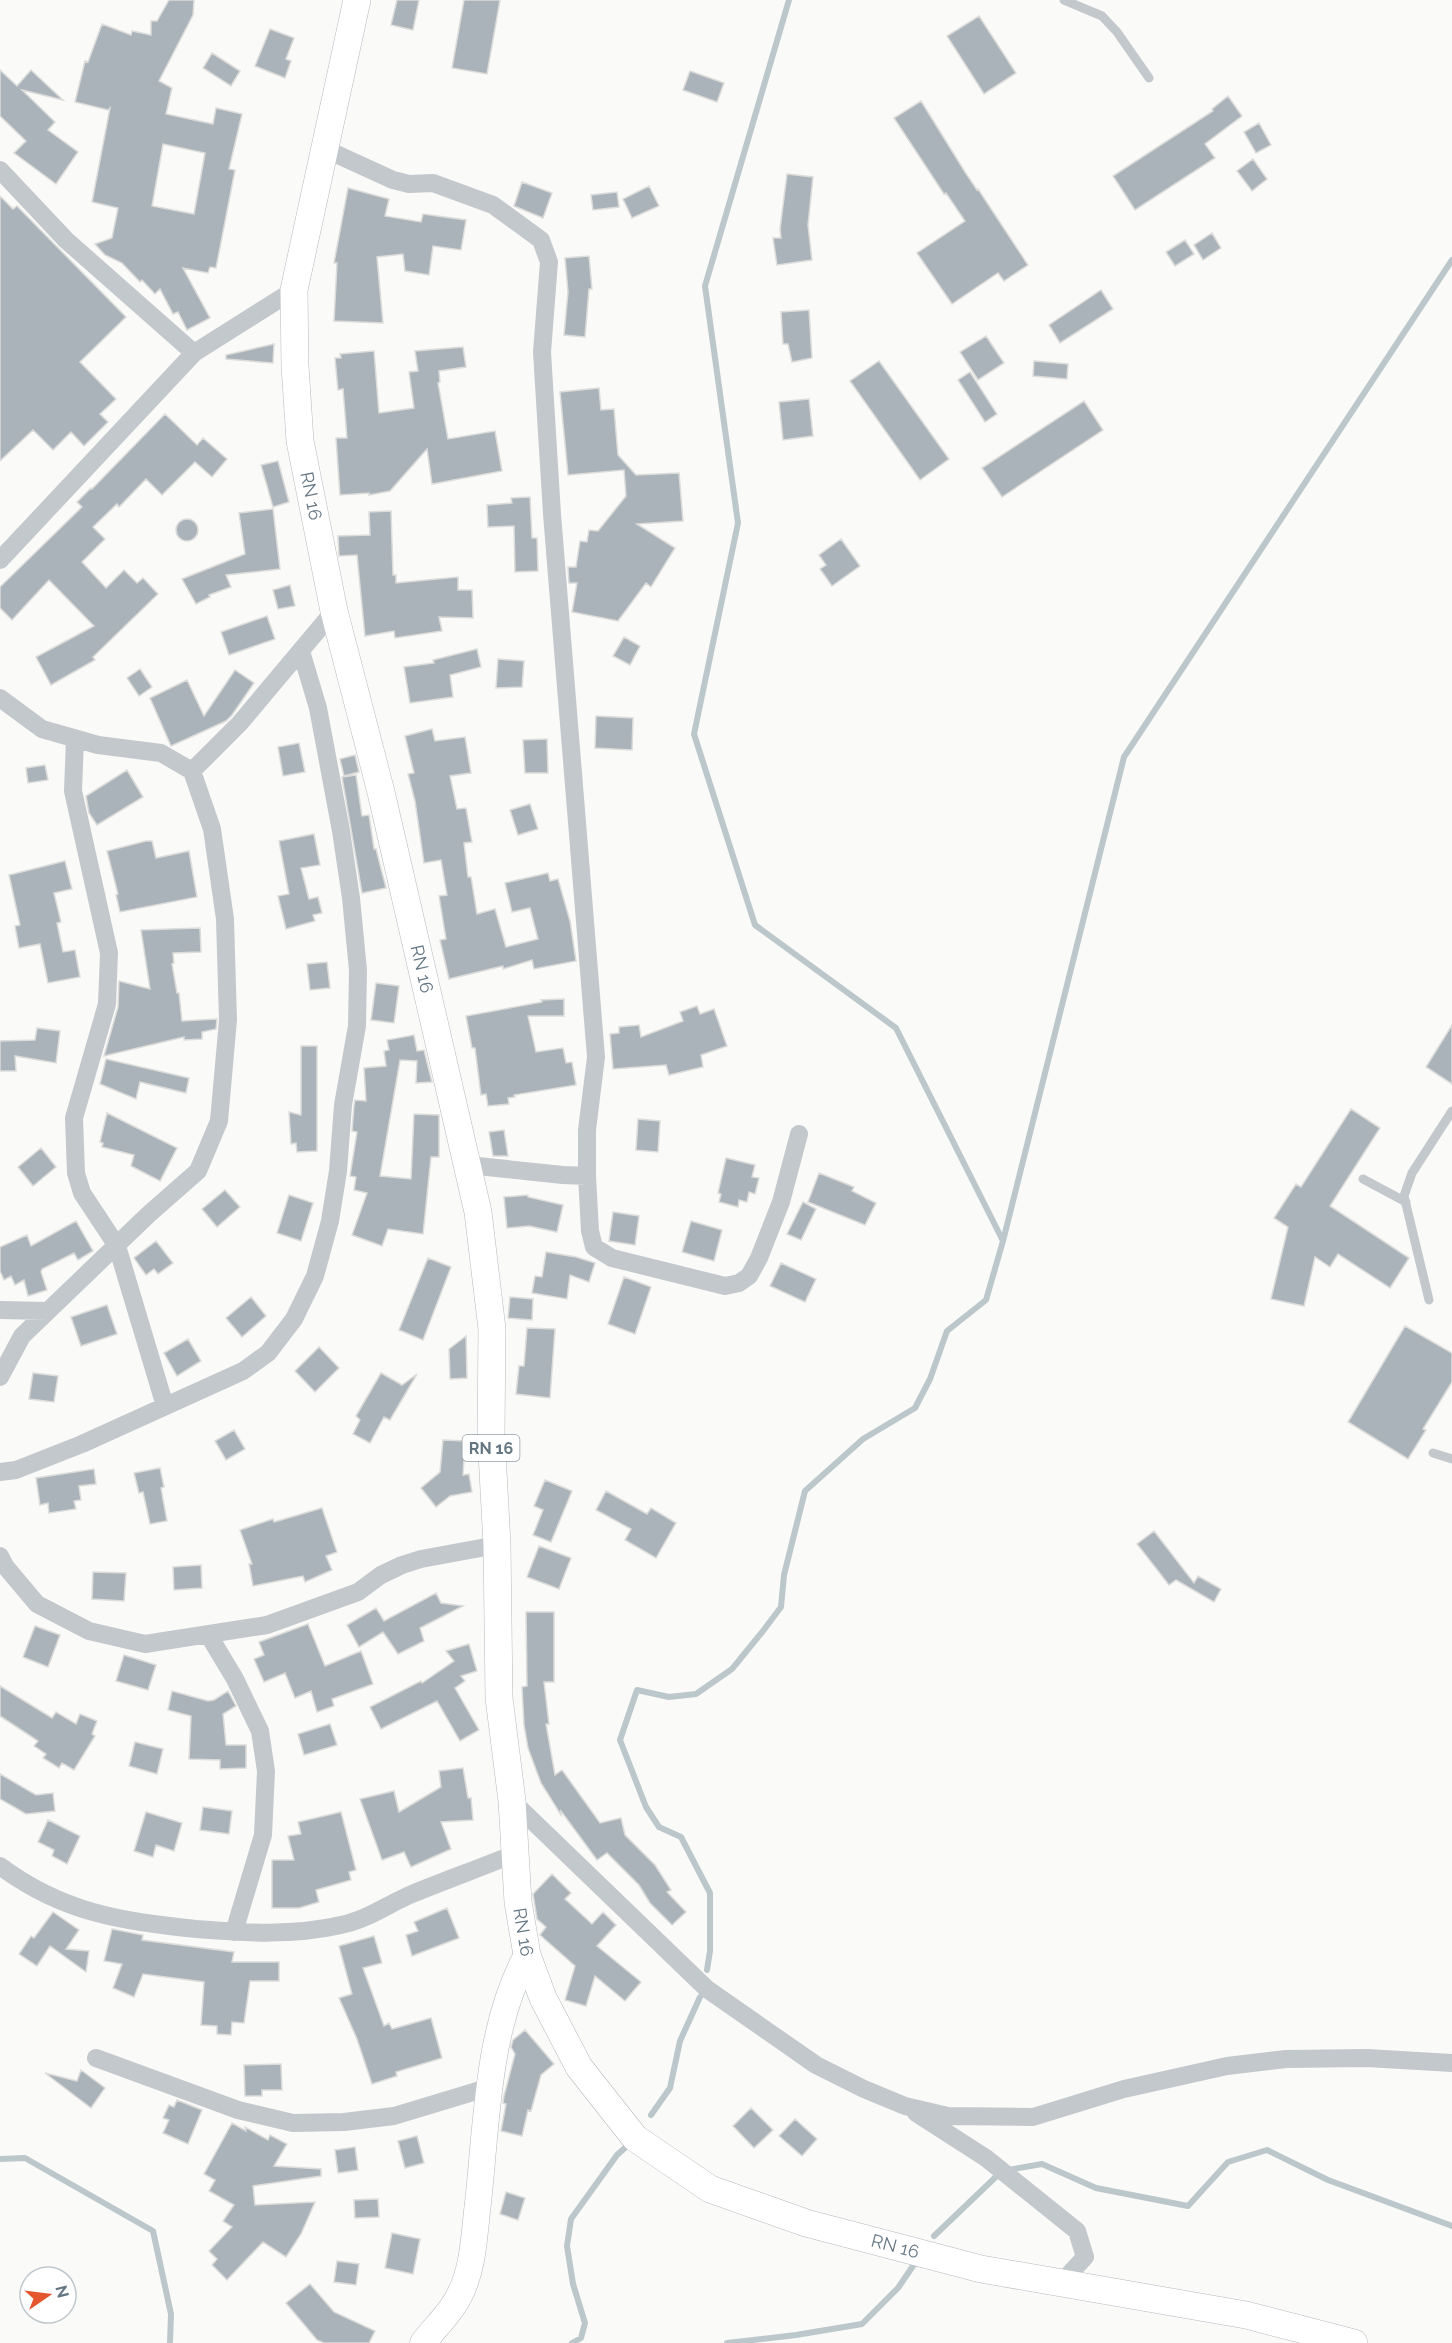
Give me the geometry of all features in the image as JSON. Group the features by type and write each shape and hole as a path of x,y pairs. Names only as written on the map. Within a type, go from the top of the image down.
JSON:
{"main road":[{"name":"RN 16","path":"357,0 294,290 295,366 300,441 334,610 381,792 478,1212 492,1329 491,1434 497,1545 499,1698 512,1801 518,1902 527,1955 543,1998 579,2067 635,2138 710,2189 828,2229 981,2269 1246,2315 1354,2343"},
{"path":"423,2343 459,2297 471,2265 490,2087 499,2033 510,1990 527,1955"}],"street":[{"path":"325,149 393,180 433,183 493,205 541,240 549,262 542,351 552,514 596,1057 586,1130 590,1231 594,1248 612,1258 725,1286 739,1283 749,1275 759,1258 781,1202 799,1134"},
{"path":"2,177 66,240 194,353"},
{"path":"0,560 194,353 294,290"},
{"path":"192,771 240,723 334,610"},
{"path":"0,1472 27,1466 243,1371 268,1353 294,1320 315,1276 330,1221 338,1171 344,1105 357,1026 358,970 341,831 318,708 301,651"},
{"path":"0,698 42,729 98,745 161,753 192,771 212,829 225,919 228,1020 219,1121 198,1171 22,1336 0,1377"},
{"path":"75,739 74,790 109,953 106,1004 74,1118 76,1173 82,1193 117,1246 165,1406"},
{"path":"468,1166 563,1176 587,1176"},
{"path":"0,1310 47,1311"},
{"path":"0,1556 5,1566 37,1604 89,1631 145,1644 267,1625 358,1592 381,1575 420,1559 497,1545"},
{"path":"208,1635 235,1680 260,1731 266,1771 263,1835 234,1932"},
{"path":"512,1801 713,1994 816,2065 905,2106 948,2116 1034,2117 1124,2089 1227,2066 1286,2059 1367,2058 1452,2063"},
{"path":"0,1866 24,1884 79,1908 110,1918 234,1932 280,1934 342,1925 514,1854"},
{"path":"96,2058 238,2110 293,2123 344,2122 394,2115 490,2087"},
{"path":"905,2106 986,2158 1077,2231 1085,2257 1061,2283"}],"lane":[{"path":"1064,0 1102,16 1117,32 1149,78"},
{"path":"1429,1300 1404,1196 1412,1173 1452,1112"},
{"path":"1363,1179 1406,1202"},
{"path":"1433,1453 1452,1459"}],"building":[{"path":"169,0 194,0 193,15 159,81 172,88 166,114 213,124 216,108 242,114 229,169 235,170 216,268 210,267 208,273 183,268 210,318 187,330 178,312 173,314 160,289 155,294 122,263 105,255 95,244 112,238 118,208 92,202 110,108 108,110 75,102 85,61 88,62 102,24 131,35 132,31 151,35 151,21 157,21","holes":["163,144 205,153 194,214 152,206"]},
{"path":"397,0 419,0 413,30 391,25"},
{"path":"464,0 500,0 487,74 452,68"},
{"path":"979,16 1016,73 984,94 947,36"},
{"path":"270,29 294,38 286,59 291,61 285,78 255,66"},
{"path":"212,53 240,71 231,86 203,68"},
{"path":"0,70 17,86 31,70 63,100 22,90 55,122 48,130 78,152 56,184 14,153 26,141 0,116"},
{"path":"690,71 724,83 717,102 683,90"},
{"path":"1228,96 1242,116 1205,144 1215,158 1135,210 1113,176 1213,111 1212,109"},
{"path":"921,101 965,172 1028,265 1004,281 998,273 952,304 917,253 965,221 946,193 944,194 894,118"},
{"path":"1259,123 1271,145 1256,153 1244,132"},
{"path":"1253,159 1267,179 1252,191 1237,171"},
{"path":"787,174 813,177 808,225 812,260 777,265 773,238 781,238 780,229"},
{"path":"522,182 552,193 543,218 514,206"},
{"path":"649,186 659,206 632,218 623,199"},
{"path":"348,188 389,199 385,216 421,222 423,214 466,220 461,250 433,246 429,275 405,271 403,254 377,257 383,323 334,321 337,263 334,263"},
{"path":"617,192 619,207 593,210 591,195"},
{"path":"0,196 13,209 17,206 126,317 80,362 116,399 100,414 108,422 84,446 71,432 53,450 33,430 0,461"},
{"path":"1212,233 1221,248 1203,260 1194,245"},
{"path":"1185,240 1194,254 1175,266 1166,252"},
{"path":"589,256 592,289 589,289 585,337 564,335 568,292 565,258"},
{"path":"1101,290 1113,309 1060,343 1049,325"},
{"path":"809,310 812,358 792,362 788,344 783,344 781,312"},
{"path":"986,336 1004,363 978,380 960,352"},
{"path":"274,344 273,363 226,359 226,355"},
{"path":"463,347 466,367 439,371 440,382 438,383 448,439 495,431 502,471 432,484 427,449 390,491 369,495 369,493 340,495 336,438 347,438 343,389 338,390 335,358 341,358 340,354 374,351 379,413 414,408 409,372 418,371 415,351"},
{"path":"879,361 949,459 920,480 850,381"},
{"path":"1034,361 1068,364 1067,379 1033,376"},
{"path":"970,372 997,414 985,422 958,380"},
{"path":"599,388 601,410 614,409 618,455 636,475 679,473 683,521 637,524 675,548 651,587 646,583 618,621 572,612 577,583 569,583 568,567 576,567 580,541 587,542 589,530 598,531 626,496 624,470 568,475 560,392"},
{"path":"809,399 813,436 783,440 779,402"},
{"path":"1084,401 1103,430 1002,497 982,468"},
{"path":"165,414 197,445 203,438 227,459 212,477 195,462 162,495 146,479 119,507 117,504 93,527 105,539 82,562 106,588 124,570 137,583 143,578 158,594 93,657 95,660 51,685 36,657 94,626 49,580 12,620 0,608 0,587 82,507 77,502"},
{"path":"278,461 289,502 273,507 261,465"},
{"path":"530,497 532,538 537,538 538,571 515,572 514,526 488,527 487,505 512,503 511,498"},
{"path":"273,509 280,569 226,575 231,587 209,595 210,597 196,604 182,579 245,554 239,513"},
{"path":"391,511 393,575 396,575 396,583 458,577 458,590 472,590 473,618 439,617 442,631 395,638 394,631 365,636 357,555 339,556 338,536 370,535 369,512"},
{"path":"187,519 195,522 198,530 195,538 187,541 179,538 176,530 179,522"},
{"path":"841,539 860,566 832,586 820,569 826,565 819,555"},
{"path":"290,585 295,606 278,609 273,590"},
{"path":"267,616 275,639 229,655 221,632"},
{"path":"624,637 640,646 630,665 613,656"},
{"path":"477,649 481,667 450,675 453,697 410,703 404,667 434,663 433,660"},
{"path":"498,659 524,661 522,687 496,688"},
{"path":"140,669 152,687 139,696 127,678"},
{"path":"235,670 254,683 232,715 226,721 171,746 150,698 187,680 204,716"},
{"path":"596,716 633,718 632,750 595,748"},
{"path":"432,729 435,741 465,737 471,773 450,776 457,809 466,808 472,842 464,843 468,877 471,877 477,914 495,909 506,947 538,939 530,908 512,912 505,883 548,873 550,881 558,879 570,921 576,961 534,969 532,960 503,969 503,966 449,979 440,940 446,939 439,896 447,895 441,860 424,863 415,801 408,774 414,773 405,736"},
{"path":"547,739 548,773 525,773 523,740"},
{"path":"299,743 305,772 283,776 278,747"},
{"path":"355,755 359,772 344,776 340,759"},
{"path":"45,765 48,780 28,783 26,768"},
{"path":"127,770 143,797 97,825 89,813 86,796"},
{"path":"356,775 362,816 369,815 374,849 376,849 386,888 362,893 342,777"},
{"path":"530,804 538,829 518,835 510,810"},
{"path":"314,834 320,865 301,868 309,899 318,897 322,913 313,915 315,921 286,929 278,896 289,894 279,841"},
{"path":"152,841 156,858 189,851 197,897 120,912 107,851"},
{"path":"65,861 72,889 54,893 61,922 57,923 63,952 75,950 80,977 48,983 40,944 19,948 15,926 20,925 9,875"},
{"path":"200,928 201,952 173,953 174,963 172,964 177,993 179,993 182,1021 217,1019 216,1029 202,1032 202,1039 184,1040 184,1037 104,1056 118,1007 119,981 150,989 141,930"},
{"path":"327,962 330,988 310,990 307,964"},
{"path":"376,983 399,986 394,1023 371,1020"},
{"path":"564,999 564,1016 528,1016 536,1052 563,1048 566,1063 572,1062 576,1085 514,1095 515,1097 508,1098 509,1104 488,1106 486,1094 481,1095 475,1048 472,1048 466,1016 542,1002 541,1000"},
{"path":"697,1006 700,1014 714,1009 727,1046 701,1055 703,1067 669,1075 666,1065 613,1069 610,1034 619,1033 619,1027 639,1025 641,1037 683,1021 680,1012"},
{"path":"1452,1025 1452,1084 1426,1067"},
{"path":"37,1028 60,1031 56,1063 15,1056 16,1071 0,1071 0,1041 35,1040"},
{"path":"414,1035 417,1051 424,1050 432,1082 416,1083 417,1061 400,1060 380,1176 411,1179 414,1114 439,1115 439,1157 431,1157 423,1234 388,1229 382,1246 352,1235 367,1193 354,1190 356,1177 350,1176 357,1132 352,1131 354,1106 355,1100 366,1101 364,1068 386,1066 384,1051 389,1050 387,1040"},
{"path":"301,1046 317,1046 317,1151 297,1152 296,1143 291,1144 289,1112 301,1115"},
{"path":"106,1059 189,1078 186,1093 140,1082 136,1099 100,1084"},
{"path":"1351,1109 1380,1128 1330,1206 1409,1258 1390,1288 1338,1254 1330,1267 1315,1257 1304,1306 1271,1299 1288,1227 1274,1218 1296,1184 1301,1187"},
{"path":"107,1113 177,1148 160,1181 131,1166 134,1155 102,1147 103,1143 100,1142"},
{"path":"638,1119 660,1121 658,1152 636,1150"},
{"path":"504,1130 508,1156 493,1156 489,1132"},
{"path":"41,1148 56,1167 33,1186 18,1167"},
{"path":"726,1158 755,1165 752,1177 759,1178 755,1194 749,1192 747,1202 739,1200 738,1207 719,1202 721,1194 718,1193"},
{"path":"819,1173 854,1187 852,1191 876,1203 865,1225 808,1202"},
{"path":"225,1190 240,1207 217,1227 202,1209"},
{"path":"289,1195 313,1203 301,1241 277,1233"},
{"path":"528,1195 528,1197 563,1205 557,1232 529,1226 507,1228 504,1197"},
{"path":"803,1202 816,1209 801,1240 787,1234"},
{"path":"613,1212 639,1216 635,1245 609,1241"},
{"path":"76,1221 93,1251 78,1260 74,1253 42,1269 47,1290 28,1296 24,1280 15,1285 11,1276 4,1280 0,1271 0,1247 27,1235 31,1246"},
{"path":"691,1221 722,1230 714,1261 682,1252"},
{"path":"156,1241 173,1263 158,1274 154,1269 146,1275 134,1258"},
{"path":"546,1252 595,1263 589,1282 570,1275 567,1299 532,1293 535,1276 542,1277"},
{"path":"428,1258 451,1267 423,1340 399,1330"},
{"path":"781,1263 816,1279 805,1302 770,1286"},
{"path":"624,1277 651,1287 635,1334 608,1324"},
{"path":"251,1297 266,1316 242,1337 226,1318"},
{"path":"510,1297 533,1299 532,1320 508,1318"},
{"path":"107,1305 117,1334 81,1346 71,1317"},
{"path":"1405,1326 1452,1353 1452,1382 1423,1429 1426,1430 1408,1459 1348,1422"},
{"path":"527,1328 555,1329 550,1398 516,1394 519,1366 524,1366"},
{"path":"466,1336 467,1378 450,1379 449,1349"},
{"path":"188,1339 201,1361 177,1376 164,1353"},
{"path":"319,1347 339,1368 315,1392 295,1371"},
{"path":"33,1373 58,1376 54,1402 29,1399"},
{"path":"381,1373 402,1385 417,1374 390,1420 384,1417 370,1443 353,1434 360,1420 356,1416"},
{"path":"234,1430 245,1449 226,1460 215,1441"},
{"path":"443,1440 465,1441 463,1475 469,1474 472,1492 450,1496 436,1507 421,1488 440,1472"},
{"path":"160,1468 167,1521 150,1524 143,1492 139,1493 134,1473"},
{"path":"94,1469 96,1484 79,1486 81,1500 74,1501 76,1509 49,1513 48,1503 40,1505 36,1478"},
{"path":"545,1480 572,1491 551,1542 533,1535 543,1510 534,1506"},
{"path":"606,1491 647,1514 651,1508 676,1523 656,1558 625,1540 631,1529 596,1510"},
{"path":"322,1508 337,1552 326,1556 332,1570 305,1582 303,1576 253,1586 249,1564 252,1564 240,1530 273,1519 274,1522"},
{"path":"1154,1531 1194,1583 1198,1576 1221,1589 1214,1602 1176,1580 1169,1585 1137,1544"},
{"path":"539,1546 571,1558 559,1589 527,1577"},
{"path":"201,1565 202,1588 174,1590 173,1567"},
{"path":"93,1572 126,1573 124,1601 92,1599"},
{"path":"436,1593 441,1603 463,1606 420,1628 424,1641 398,1654 383,1632 359,1647 347,1625 376,1608 384,1621"},
{"path":"526,1612 554,1612 554,1682 544,1682 549,1724 546,1724 555,1775 562,1770 600,1823 621,1818 625,1835 655,1865 671,1890 667,1892 686,1912 672,1925 650,1903 639,1885 607,1853 597,1860 561,1811 561,1815 541,1783 528,1748 524,1725 522,1687 527,1686"},
{"path":"308,1624 325,1666 361,1651 373,1684 332,1699 334,1706 317,1712 311,1691 295,1698 285,1673 264,1682 254,1659 264,1655 259,1642"},
{"path":"35,1626 60,1635 48,1667 23,1657"},
{"path":"469,1644 477,1671 461,1676 465,1681 455,1688 479,1730 460,1741 437,1701 381,1729 370,1707 421,1681 422,1683 454,1661 446,1651"},
{"path":"124,1655 156,1665 148,1690 116,1681"},
{"path":"0,1686 52,1718 56,1712 76,1724 80,1714 97,1721 92,1734 95,1736 74,1770 62,1763 59,1768 43,1758 46,1754 34,1746 38,1741 0,1716"},
{"path":"172,1691 208,1701 228,1691 236,1706 223,1714 226,1745 246,1745 246,1768 220,1769 220,1760 189,1759 191,1716 168,1710"},
{"path":"330,1724 337,1745 304,1755 298,1734"},
{"path":"135,1742 163,1749 157,1774 129,1766"},
{"path":"463,1768 468,1798 471,1798 473,1820 441,1822 451,1849 411,1867 404,1852 382,1860 360,1799 394,1791 399,1812 441,1787 439,1771"},
{"path":"0,1774 36,1795 53,1793 55,1811 26,1814 0,1799"},
{"path":"203,1807 232,1811 229,1834 200,1830"},
{"path":"146,1812 182,1823 174,1851 156,1845 153,1857 134,1851"},
{"path":"341,1812 356,1870 349,1872 351,1880 316,1890 319,1902 299,1908 272,1908 272,1860 294,1860 288,1836 301,1834 298,1822"},
{"path":"48,1820 80,1836 67,1864 52,1856 54,1850 38,1842"},
{"path":"552,1874 571,1893 565,1899 592,1924 603,1912 616,1925 597,1946 641,1982 625,2001 595,1976 586,2006 565,2000 575,1966 540,1935 546,1927 537,1919 533,1894"},
{"path":"447,1908 459,1938 412,1956 406,1935 418,1931 414,1922"},
{"path":"53,1912 79,1930 66,1949 89,1951 86,1972 50,1946 37,1966 19,1954 31,1936 34,1938"},
{"path":"112,1929 143,1935 142,1940 234,1952 232,1962 279,1962 279,1981 250,1981 244,2023 232,2022 231,2035 217,2034 217,2026 201,2025 204,1982 143,1974 134,1997 113,1988 122,1964 104,1961"},
{"path":"374,1936 382,1963 363,1968 384,2026 389,2023 392,2029 431,2018 442,2058 396,2072 397,2076 372,2084 357,2039 339,1998 352,1994 339,1946"},
{"path":"525,2030 554,2064 541,2075 531,2111 528,2110 522,2136 501,2131 506,2104 503,2103 504,2096 515,2054 511,2047 513,2040"},
{"path":"281,2064 282,2090 262,2090 262,2096 245,2096 244,2065"},
{"path":"81,2070 105,2088 91,2108 45,2073 77,2081"},
{"path":"177,2100 202,2110 188,2144 163,2133 169,2120 163,2118 169,2105 174,2107"},
{"path":"751,2108 773,2130 754,2148 733,2126"},
{"path":"795,2119 817,2139 802,2156 779,2136"},
{"path":"232,2123 246,2131 245,2127 268,2140 270,2135 287,2144 274,2166 321,2169 321,2176 253,2186 255,2205 315,2202 301,2234 286,2257 263,2242 227,2280 212,2265 217,2259 209,2251 232,2227 223,2221 234,2205 209,2191 215,2180 204,2174"},
{"path":"417,2136 424,2163 405,2168 398,2141"},
{"path":"355,2147 358,2170 338,2173 335,2150"},
{"path":"506,2192 525,2198 518,2220 500,2214"},
{"path":"378,2199 379,2217 355,2218 354,2200"},
{"path":"392,2233 420,2239 413,2274 385,2268"},
{"path":"337,2261 359,2264 356,2285 334,2282"},
{"path":"310,2284 334,2312 375,2331 369,2343 324,2343 317,2340 286,2303"}],"waterway":[{"path":"789,0 705,286 738,523 694,734 755,925 896,1028 1003,1241"},
{"path":"707,1970 710,1951 710,1893 681,1837 659,1827 646,1807 620,1740 637,1690 669,1697 696,1694 732,1669 781,1607 784,1575 805,1491 863,1439 915,1408 930,1379 947,1331 986,1300 1003,1241 1124,757 1452,260"},
{"path":"651,2115 670,2088 680,2041 700,1997"},
{"path":"572,2343 581,2338 585,2323 573,2284 567,2246 571,2219 617,2155 627,2146"},
{"path":"934,2236 1002,2171 1042,2164 1096,2188 1188,2206 1228,2162 1267,2150 1328,2180 1452,2226"},
{"path":"0,2159 25,2158 153,2231 171,2314 170,2343"},
{"path":"727,2343 862,2324 898,2288 915,2263"}]}
